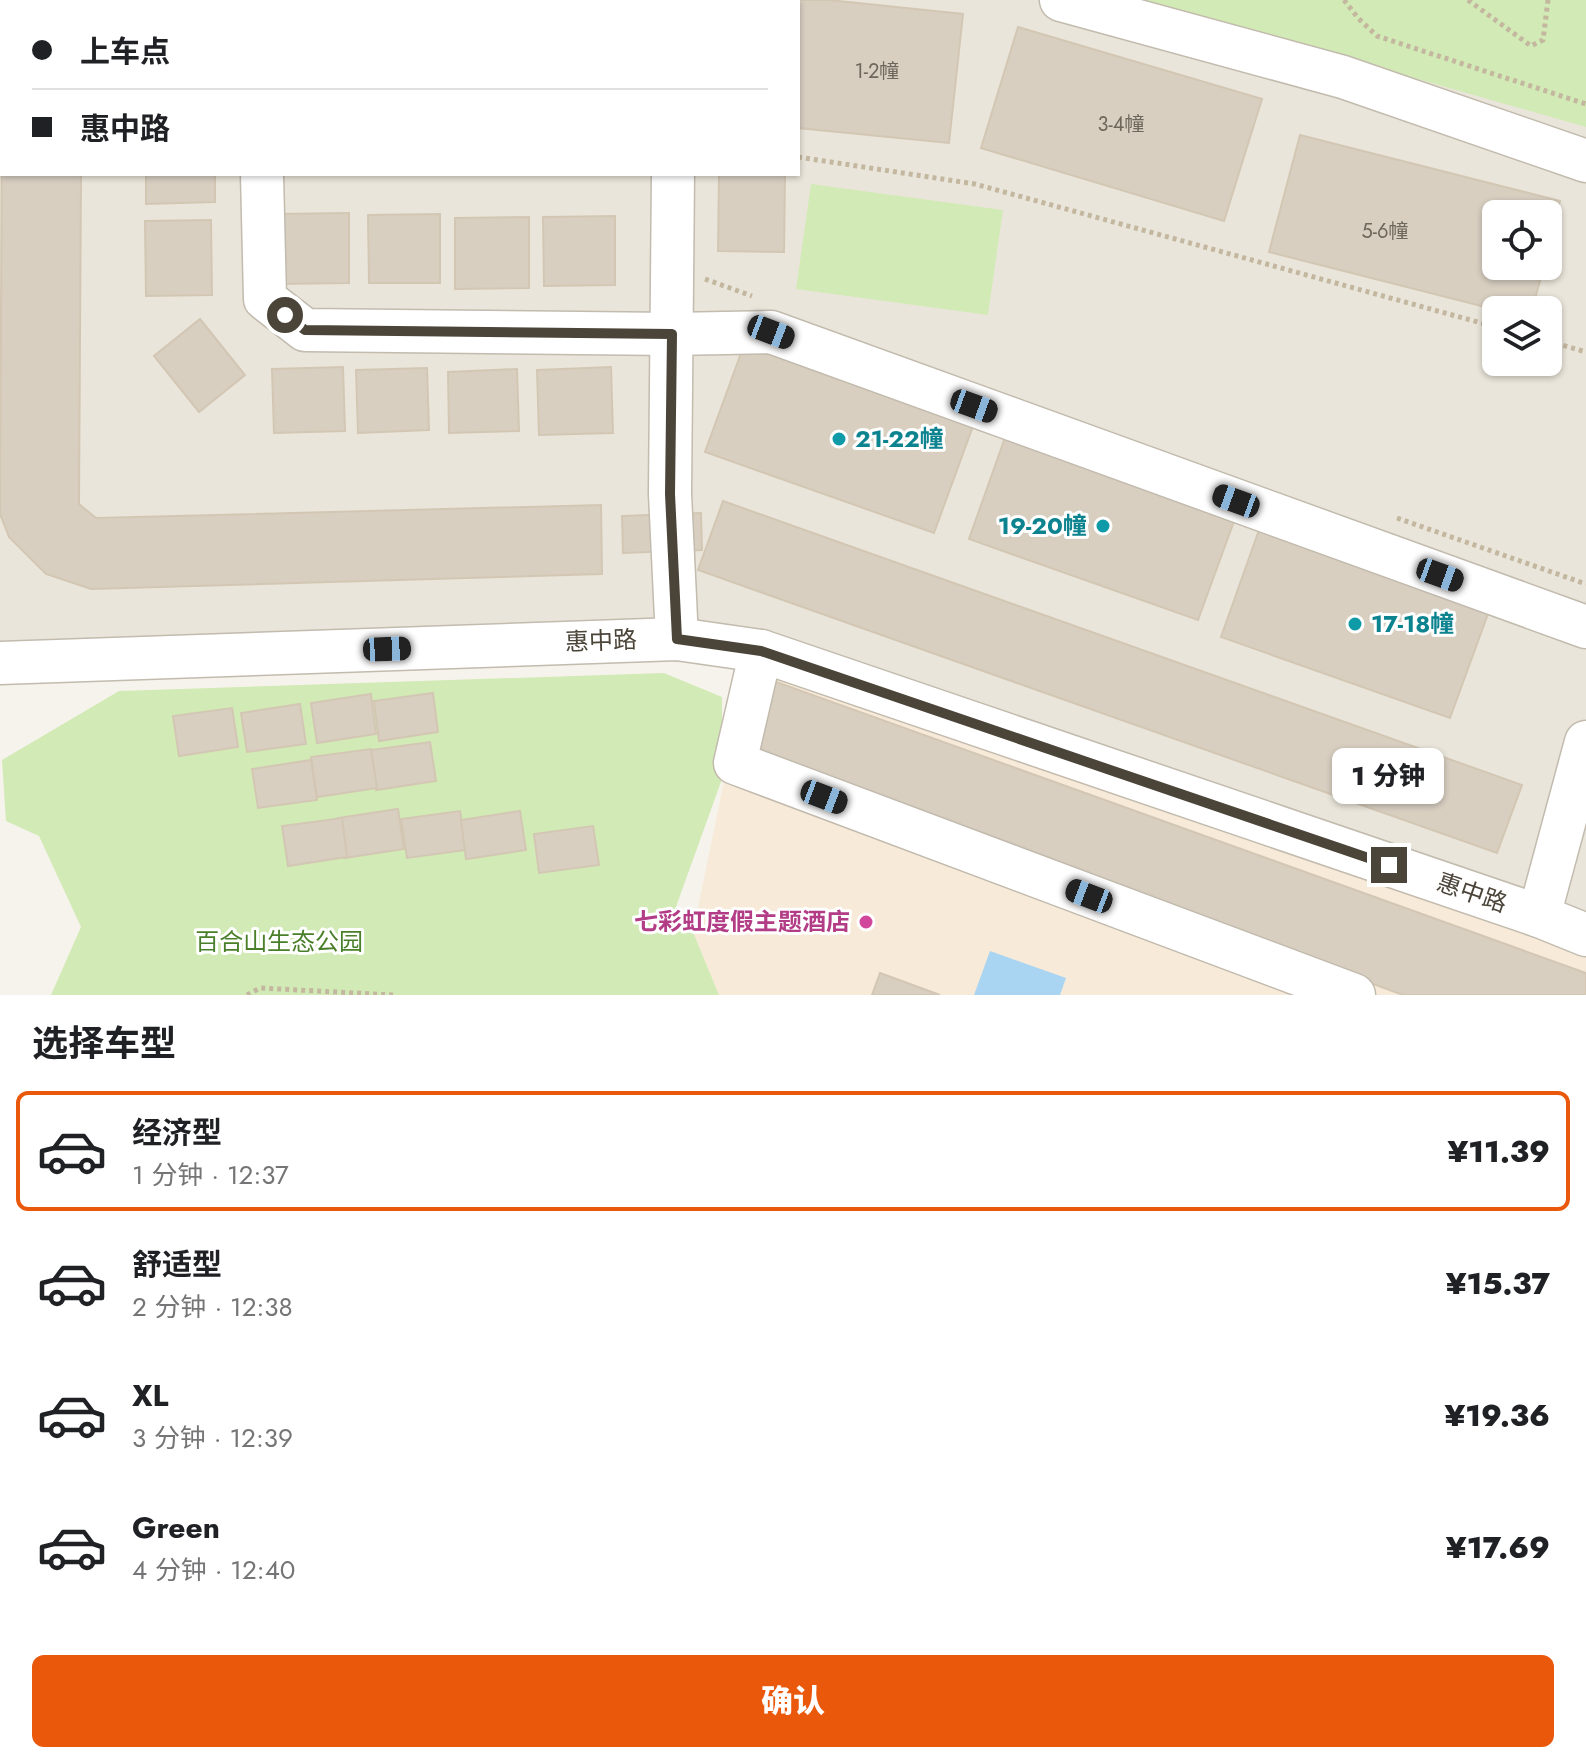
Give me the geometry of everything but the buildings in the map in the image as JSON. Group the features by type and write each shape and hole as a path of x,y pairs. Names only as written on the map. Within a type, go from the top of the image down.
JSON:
{"street":[{"path":"1061,0 1343,77 1586,161"},
{"path":"262,176 265,299 305,330 672,334 771,332 1586,627"},
{"path":"673,176 670,494 677,625"},
{"name":"惠中路","path":"0,638 764,624 1542,902 1586,935"},
{"name":"惠中路","path":"0,663 677,625 1542,902 1586,905"},
{"path":"761,651 735,763 1354,995"},
{"path":"1542,902 1578,807 1586,742"}],"path":[{"path":"1344,0 1377,36 1586,104"},
{"path":"1468,0 1531,46 1543,40 1548,0"},
{"path":"800,157 975,184 1482,323"},
{"path":"1562,345 1586,352"},
{"path":"247,995 260,988 393,995"}],"shaded area":[{"path":"800,0 1586,0 1586,935 762,629 676,630 0,664 0,176 800,176"},
{"path":"762,629 1539,916 1586,937 1586,995 719,995 693,932 740,703"}],"green space":[{"path":"1141,0 1586,0 1586,127"},
{"path":"811,184 1003,210 988,315 796,289"},
{"name":"百合山生态公园","path":"664,673 722,697 722,779 668,929 693,932 719,995 51,995 81,927 39,836 6,821 2,760 119,691"}],"water":[{"path":"990,951 1066,978 1060,995 974,995"}],"place":[{"name":"21-22幢","path":"839,439"},
{"name":"19-20幢","path":"1103,526"},
{"name":"17-18幢","path":"1355,624"},
{"name":"七彩虹度假主题酒店","path":"866,922"}],"route":[{"path":"285,315 305,330 672,334 670,494 677,639 761,651 1389,865"}]}
